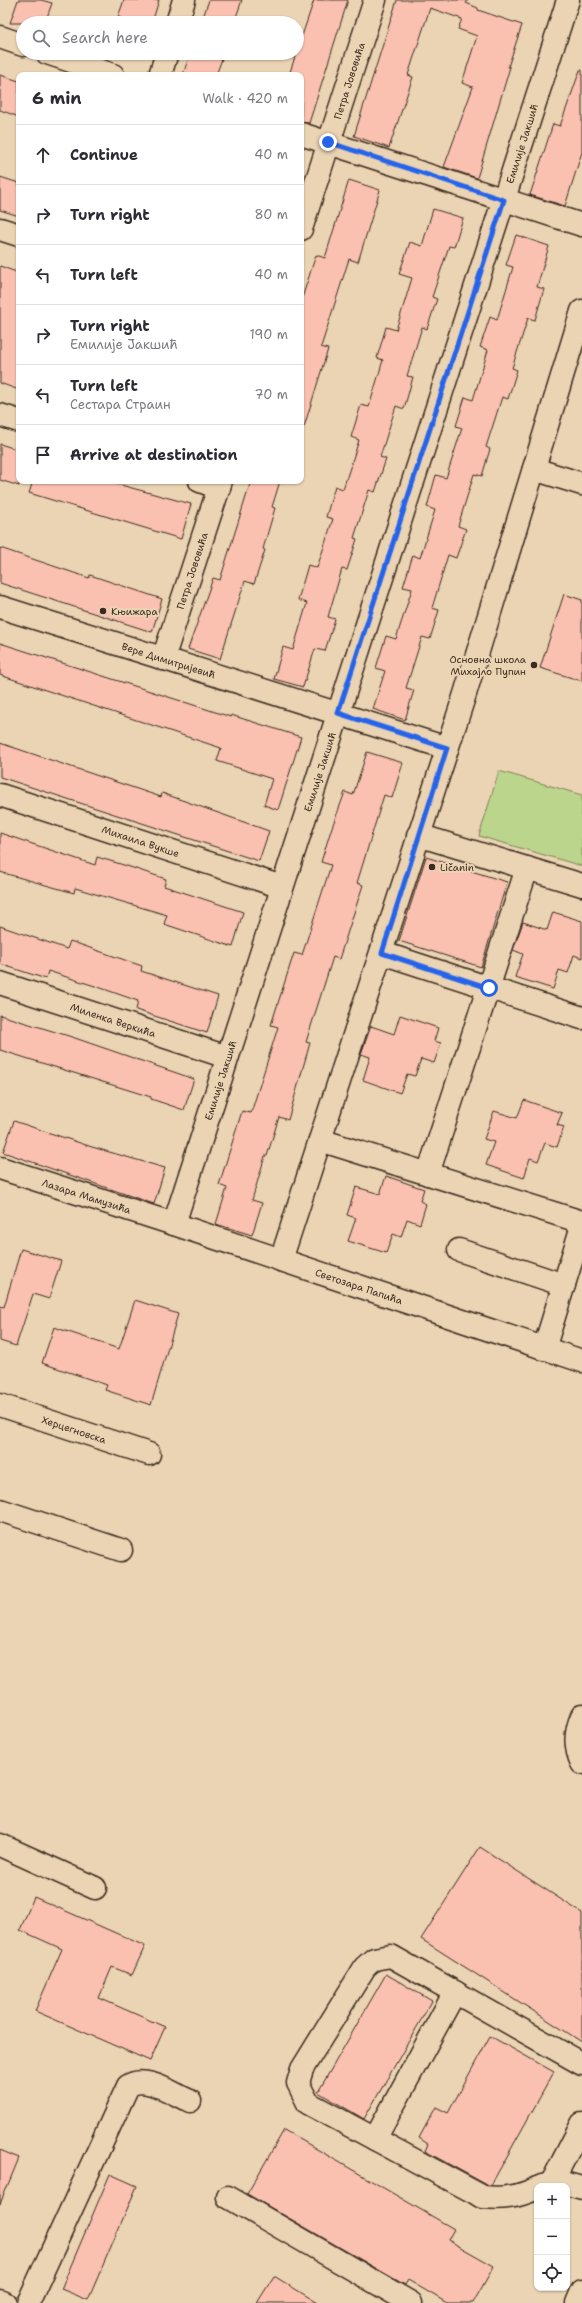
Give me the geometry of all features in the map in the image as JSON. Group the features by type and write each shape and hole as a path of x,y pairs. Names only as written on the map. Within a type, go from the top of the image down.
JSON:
{"street":[{"path":"179,16 184,0"},
{"name":"Петра Јововића","path":"304,219 375,0"},
{"name":"Емилије Јакшић","path":"174,1224 568,0"},
{"path":"0,38 16,43"},
{"path":"68,60 104,72"},
{"path":"161,72 165,60"},
{"path":"304,135 582,225"},
{"path":"0,229 16,234"},
{"path":"281,1260 382,953 582,311"},
{"path":"0,415 16,420"},
{"path":"534,469 582,484"},
{"name":"Петра Јововића","path":"163,659 214,484"},
{"name":"Вере Димитријевић","path":"0,607 447,748"},
{"name":"Михаила Вукше","path":"0,795 282,887"},
{"path":"418,834 582,885"},
{"path":"428,1174 527,868"},
{"path":"382,953 582,1018"},
{"name":"Миленка Веркића","path":"0,983 227,1056"},
{"path":"320,1140 582,1222"},
{"name":"Лазара Мамузића","path":"0,1168 174,1224"},
{"name":"Светозара Папића","path":"174,1224 582,1361"},
{"path":"544,1349 582,1226"},
{"path":"459,1250 564,1284"},
{"name":"Херцегновска","path":"0,1405 149,1454"},
{"path":"0,1510 121,1550"},
{"path":"582,1716 576,1730 577,1753 582,1763"},
{"path":"0,1845 96,1888"},
{"path":"534,2190 524,2195 509,2198 483,2197 308,2103 298,2083 302,2069 364,1967 374,1959 391,1956 582,2064"},
{"path":"375,2139 455,1992"},
{"path":"28,2303 128,2086 134,2082 143,2082 190,2101"},
{"path":"545,2183 582,2124"},
{"path":"570,2185 582,2188"},
{"path":"228,2197 411,2303"},
{"path":"576,2303 582,2291"},
{"path":"0,2301 5,2303"}],"green space":[{"path":"499,771 582,795 582,866 479,836"}],"building":[{"path":"18,0 41,0 52,3 47,16 16,16 16,23 10,23"},
{"path":"124,0 159,0 154,16 118,16"},
{"path":"209,0 242,0 236,16 203,16"},
{"path":"314,0 348,0 309,123 304,122 304,72 290,72 294,60 304,60 304,30"},
{"path":"397,0 468,0 466,3 478,8 478,10 522,25 508,67 510,67 477,178 444,167 473,87 462,83 477,36 458,29 462,19 430,8 408,75 413,77 389,148 354,136"},
{"path":"188,60 222,60 217,72 184,72"},
{"path":"580,70 582,70 582,152 565,206 530,195 553,124 560,126"},
{"path":"0,75 16,80 16,116 0,110"},
{"path":"0,177 16,182 16,215 0,210"},
{"path":"349,180 380,190 358,262 349,259 321,347 328,349 304,427 304,292 316,255 325,258"},
{"path":"433,209 463,218 454,247 449,246 432,297 437,299 427,329 422,327 407,376 413,377 404,409 396,406 380,457 386,459 375,492 369,490 354,538 357,539 347,570 342,569 328,617 335,619 325,651 315,649 303,687 274,679 283,647 293,650 307,603 298,600 308,565 317,568 333,519 326,517 335,486 343,489 359,440 351,437 361,405 369,407 383,360 377,358 386,327 396,330 412,278 399,274 410,242 422,246"},
{"path":"516,235 549,246 537,287 544,289 535,320 528,318 512,368 517,370 508,399 502,397 486,447 490,449 482,476 474,474 458,526 466,529 456,558 448,555 432,608 439,610 430,639 422,637 406,688 414,690 405,720 373,709 385,671 376,668 386,636 396,639 412,589 403,587 413,555 420,558 435,510 427,507 436,475 446,478 462,428 456,426 465,397 473,400 488,350 480,347 490,317 497,320 513,267 506,265"},
{"path":"0,266 16,272 16,389 0,383"},
{"path":"0,444 16,449 16,484 19,484 19,486 0,480"},
{"path":"32,484 117,484 191,504 181,539 29,493"},
{"path":"250,484 279,484 272,507 275,508 263,549 265,550 254,584 245,581 220,659 188,649 213,578 220,580"},
{"path":"0,548 89,578 90,575 162,599 152,632 0,583"},
{"path":"564,594 582,600 582,681 540,668"},
{"path":"0,643 231,717 231,715 301,737 278,810 264,805 272,779 217,761 221,748 0,675"},
{"path":"0,743 161,797 162,793 269,831 259,861 0,777"},
{"path":"367,752 403,763 392,798 384,795 357,883 363,885 339,959 333,957 306,1042 310,1043 288,1120 279,1117 267,1156 265,1156 252,1200 262,1203 252,1235 216,1224 227,1188 219,1185 242,1111 251,1113 278,1027 271,1025 294,953 302,955 331,865 321,862 331,830 345,792 353,795"},
{"path":"0,833 95,865 97,857 127,866 166,879 164,886 243,912 233,947 164,924 167,915 75,888 74,893 0,872"},
{"path":"426,857 507,882 481,967 399,941"},
{"path":"553,912 582,921 582,958 574,955 568,973 559,970 553,989 515,977 523,954 513,950 523,922 547,930"},
{"path":"0,926 67,949 70,941 142,966 141,971 218,996 207,1033 136,1010 138,1001 98,987 48,971 46,979 0,964"},
{"path":"0,1015 72,1037 194,1079 184,1110 151,1099 151,1097 0,1050"},
{"path":"400,1015 438,1028 434,1041 441,1043 434,1063 421,1059 415,1076 407,1074 400,1093 363,1080 370,1057 361,1054 371,1026 394,1034"},
{"path":"524,1100 562,1113 557,1125 564,1127 557,1147 545,1143 538,1161 530,1158 524,1178 486,1165 494,1142 484,1139 494,1111 517,1118"},
{"path":"14,1121 92,1147 165,1168 154,1204 3,1152"},
{"path":"386,1176 424,1189 420,1201 426,1204 420,1224 407,1219 401,1237 393,1234 386,1253 348,1241 356,1218 347,1215 356,1187 380,1194"},
{"path":"21,1249 61,1261 49,1299 33,1294 16,1346 0,1341 0,1306 4,1307"},
{"path":"135,1300 178,1314 151,1405 105,1390 107,1385 42,1363 54,1327 119,1349"},
{"path":"480,1847 582,1913 582,2042 421,1939"},
{"path":"34,1897 145,1946 132,1975 112,1967 99,1998 165,2027 150,2061 35,2011 62,1949 20,1930"},
{"path":"386,1974 432,2001 364,2119 318,2092"},
{"path":"490,2036 554,2072 491,2185 487,2185 425,2151 428,2144 419,2138 436,2107 448,2113"},
{"path":"284,2130 454,2229 448,2240 494,2266 473,2303 447,2303 408,2280 405,2285 247,2194"},
{"path":"0,2150 19,2158 0,2204"},
{"path":"110,2174 137,2186 88,2300 61,2289"},
{"path":"274,2276 318,2303 257,2303"}],"place":[{"name":"Књижара","path":"103,611"},
{"name":"Основна школа Михајло Пупин","path":"534,665"},
{"name":"Ličanin","path":"432,867"}],"route":[{"path":"328,142 504,200 338,713 447,748 418,834 382,953 489,988"}]}
